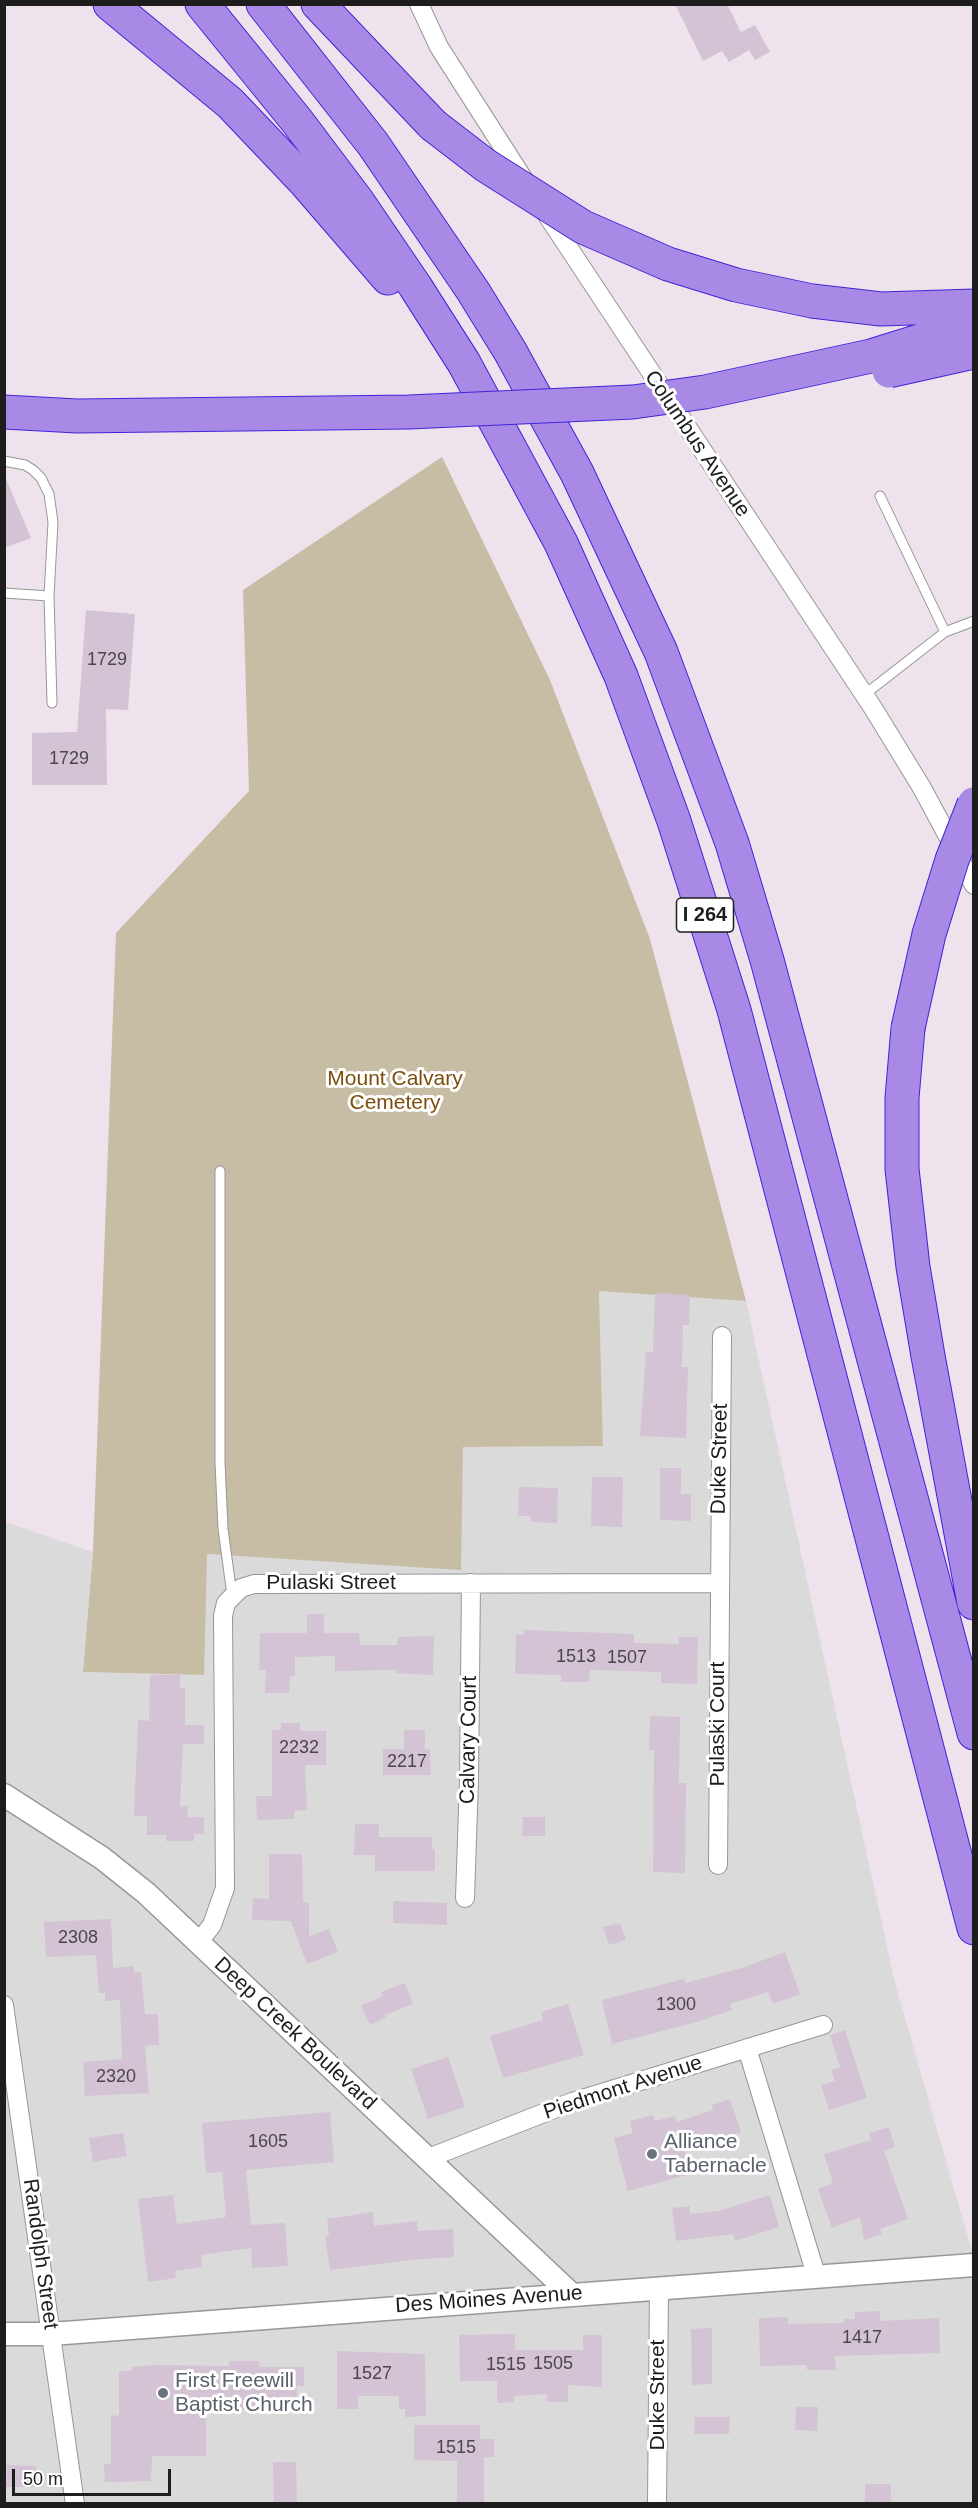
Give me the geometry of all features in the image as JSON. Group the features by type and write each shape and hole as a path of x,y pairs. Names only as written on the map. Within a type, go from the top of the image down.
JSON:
{"highway":[{"path":"110,4 230,103 306,183 464,363"},
{"name":"I 264","path":"202,4 297,121 358,202 416,286 464,363 546,515 592,609 649,750 702,904 764,1124 974,1928"},
{"name":"I 264","path":"263,4 379,152 429,223 510,351 592,505 664,662 732,843 767,960 974,1733"},
{"path":"318,4 433,125 485,165 582,227 668,264 736,285 812,301 881,309 974,306"},
{"path":"4,412 77,416 419,412 633,402 705,392 871,356 974,324"},
{"path":"4,432 130,435 464,430 579,425 726,406 974,352"},
{"path":"974,804 952,860 929,934 908,1028 902,1098 904,1191 924,1334 974,1604"}],"street":[{"name":"Columbus Avenue","path":"419,4 439,47 608,310 864,695 922,788 974,885"},
{"name":"Duke Street","path":"719,1582 722,1336"},
{"name":"Pulaski Street","path":"232,1595 241,1588 254,1584 719,1582"},
{"name":"Pulaski Court","path":"717,1865 719,1582"},
{"name":"Calvary Court","path":"465,1898 471,1583"},
{"path":"198,1943 212,1925 225,1888 223,1616 232,1595"},
{"name":"Deep Creek Boulevard","path":"4,1795 102,1858 146,1893 570,2293"},
{"name":"Randolph Street","path":"4,2005 10,2082 51,2334 75,2504"},
{"name":"Piedmont Avenue","path":"426,2158 572,2102 823,2025"},
{"path":"747,2048 816,2275"},
{"name":"Des Moines Avenue","path":"4,2334 51,2334 570,2293 974,2265"},
{"name":"Duke Street","path":"657,2504 659,2287"}],"lane":[{"path":"4,461 25,465 33,470 41,478 49,494 53,522 49,596 52,704"},
{"path":"880,496 945,632"},
{"path":"4,593 49,596"},
{"path":"864,695 945,632 974,621"},
{"path":"220,1171 220,1462 223,1529 232,1595"}],"shaded area":[{"path":"599,1290 746,1301 895,1983 973,2255 973,2503 5,2504 5,1522 93,1552 83,1672 203,1675 206,1554 460,1569 463,1447 603,1446"}],"green space":[{"name":"Mount Calvary Cemetery","path":"442,457 550,680 650,939 746,1301 599,1291 603,1446 463,1447 461,1570 207,1554 204,1675 83,1672 93,1552 116,933 249,791 243,590"}],"building":[{"path":"675,4 727,4 741,32 755,25 770,52 755,60 749,50 729,62 722,51 703,61"},
{"path":"4,474 31,538 4,548"},
{"path":"86,610 135,614 128,710 106,709 107,785 32,785 32,733 77,732"},
{"path":"655,1293 690,1295 689,1325 683,1325 682,1367 688,1367 686,1438 640,1436 646,1352 653,1352"},
{"path":"660,1468 681,1468 681,1494 691,1494 691,1521 660,1520"},
{"path":"592,1477 623,1477 622,1527 591,1526"},
{"path":"519,1487 558,1488 557,1523 531,1522 531,1516 518,1516"},
{"path":"307,1614 324,1614 324,1633 359,1633 360,1645 397,1645 398,1637 434,1636 433,1675 396,1673 396,1670 335,1671 335,1656 295,1657 295,1676 290,1676 289,1693 265,1693 266,1670 259,1670 260,1633 307,1633"},
{"path":"524,1630 634,1634 634,1643 679,1644 679,1637 698,1637 697,1684 661,1683 661,1672 590,1670 589,1682 561,1682 561,1675 515,1674 516,1634 524,1635"},
{"path":"150,1675 180,1675 180,1688 185,1688 185,1725 204,1725 204,1744 183,1744 180,1806 188,1806 187,1817 204,1817 204,1834 194,1834 194,1841 166,1841 166,1835 147,1835 147,1816 134,1816 138,1720 149,1721"},
{"path":"650,1716 680,1717 679,1783 686,1783 685,1873 653,1872 654,1750 649,1750"},
{"path":"281,1723 300,1723 300,1731 326,1731 326,1765 305,1765 307,1810 294,1811 294,1819 257,1820 256,1796 272,1796 272,1730 281,1730"},
{"path":"404,1730 425,1730 425,1749 430,1749 431,1775 383,1775 383,1749 404,1749"},
{"path":"523,1817 545,1817 545,1836 522,1836"},
{"path":"355,1824 379,1824 379,1837 432,1837 432,1849 435,1849 435,1871 375,1871 375,1855 354,1855"},
{"path":"269,1854 302,1854 303,1902 309,1903 309,1936 329,1929 338,1952 307,1964 291,1921 252,1920 253,1898 269,1899"},
{"path":"393,1901 447,1903 447,1925 393,1923"},
{"path":"111,1919 113,1968 134,1966 134,1973 141,1972 145,2014 158,2014 159,2045 145,2046 149,2093 85,2096 83,2062 122,2059 120,2000 105,2001 105,1993 99,1993 96,1955 46,1957 44,1922"},
{"path":"620,1923 626,1940 609,1945 603,1927"},
{"path":"785,1952 800,1994 773,2004 768,1992 730,2004 732,2010 697,2022 612,2044 602,2000 684,1979 685,1983 742,1968"},
{"path":"405,1983 413,2004 385,2015 386,2017 370,2025 361,2006 383,1996 381,1992"},
{"path":"568,2004 584,2055 503,2078 490,2036 543,2020 541,2012"},
{"path":"845,2030 867,2098 829,2110 821,2085 835,2081 831,2070 840,2067 830,2035"},
{"path":"448,2057 465,2107 428,2119 411,2069"},
{"name":"Alliance Tabernacle","path":"730,2099 741,2132 684,2150 691,2174 628,2191 614,2138 633,2133 630,2121 653,2115 655,2121 675,2116 677,2122 713,2110 712,2105"},
{"path":"330,2112 334,2162 246,2170 251,2225 285,2223 288,2266 252,2268 251,2248 201,2255 202,2267 175,2271 176,2278 148,2282 138,2199 173,2195 177,2224 226,2217 222,2172 206,2173 202,2123"},
{"path":"889,2127 895,2147 884,2151 908,2219 880,2229 882,2234 864,2240 860,2217 832,2228 818,2189 833,2183 824,2154 871,2140 869,2133"},
{"path":"123,2133 127,2156 93,2162 89,2138"},
{"path":"770,2195 779,2227 735,2241 733,2234 676,2241 672,2208 690,2206 690,2214 719,2211"},
{"path":"373,2212 374,2226 417,2221 418,2231 453,2229 454,2257 330,2270 325,2237 329,2236 327,2219"},
{"path":"880,2311 880,2321 939,2318 940,2353 835,2356 836,2370 807,2370 807,2365 760,2366 759,2318 788,2317 788,2324 844,2323 844,2319 855,2319 855,2312"},
{"path":"712,2328 712,2384 692,2385 691,2329"},
{"path":"515,2334 515,2350 583,2350 583,2335 602,2335 602,2387 568,2385 568,2402 547,2402 547,2394 514,2396 514,2402 497,2403 497,2381 460,2381 459,2335"},
{"path":"337,2351 425,2354 426,2416 405,2417 405,2409 399,2409 399,2396 358,2396 358,2409 337,2409"},
{"path":"229,2361 259,2361 259,2367 304,2367 304,2386 297,2386 297,2406 291,2406 290,2410 206,2410 206,2456 152,2456 151,2481 105,2482 104,2464 111,2464 111,2415 119,2416 119,2371 132,2371 132,2367 154,2365 229,2366"},
{"path":"796,2407 818,2407 817,2431 795,2430"},
{"path":"695,2417 730,2417 729,2434 694,2434"},
{"path":"414,2425 480,2425 480,2439 494,2439 494,2457 484,2457 484,2504 457,2504 457,2461 414,2460"},
{"path":"273,2462 296,2462 297,2504 274,2504"},
{"path":"7,2465 36,2466 36,2487 6,2487"},
{"path":"865,2484 891,2484 891,2504 865,2504"}],"place":[{"name":"Alliance Tabernacle","path":"652,2154"},
{"name":"First Freewill Baptist Church","path":"163,2393"}]}
